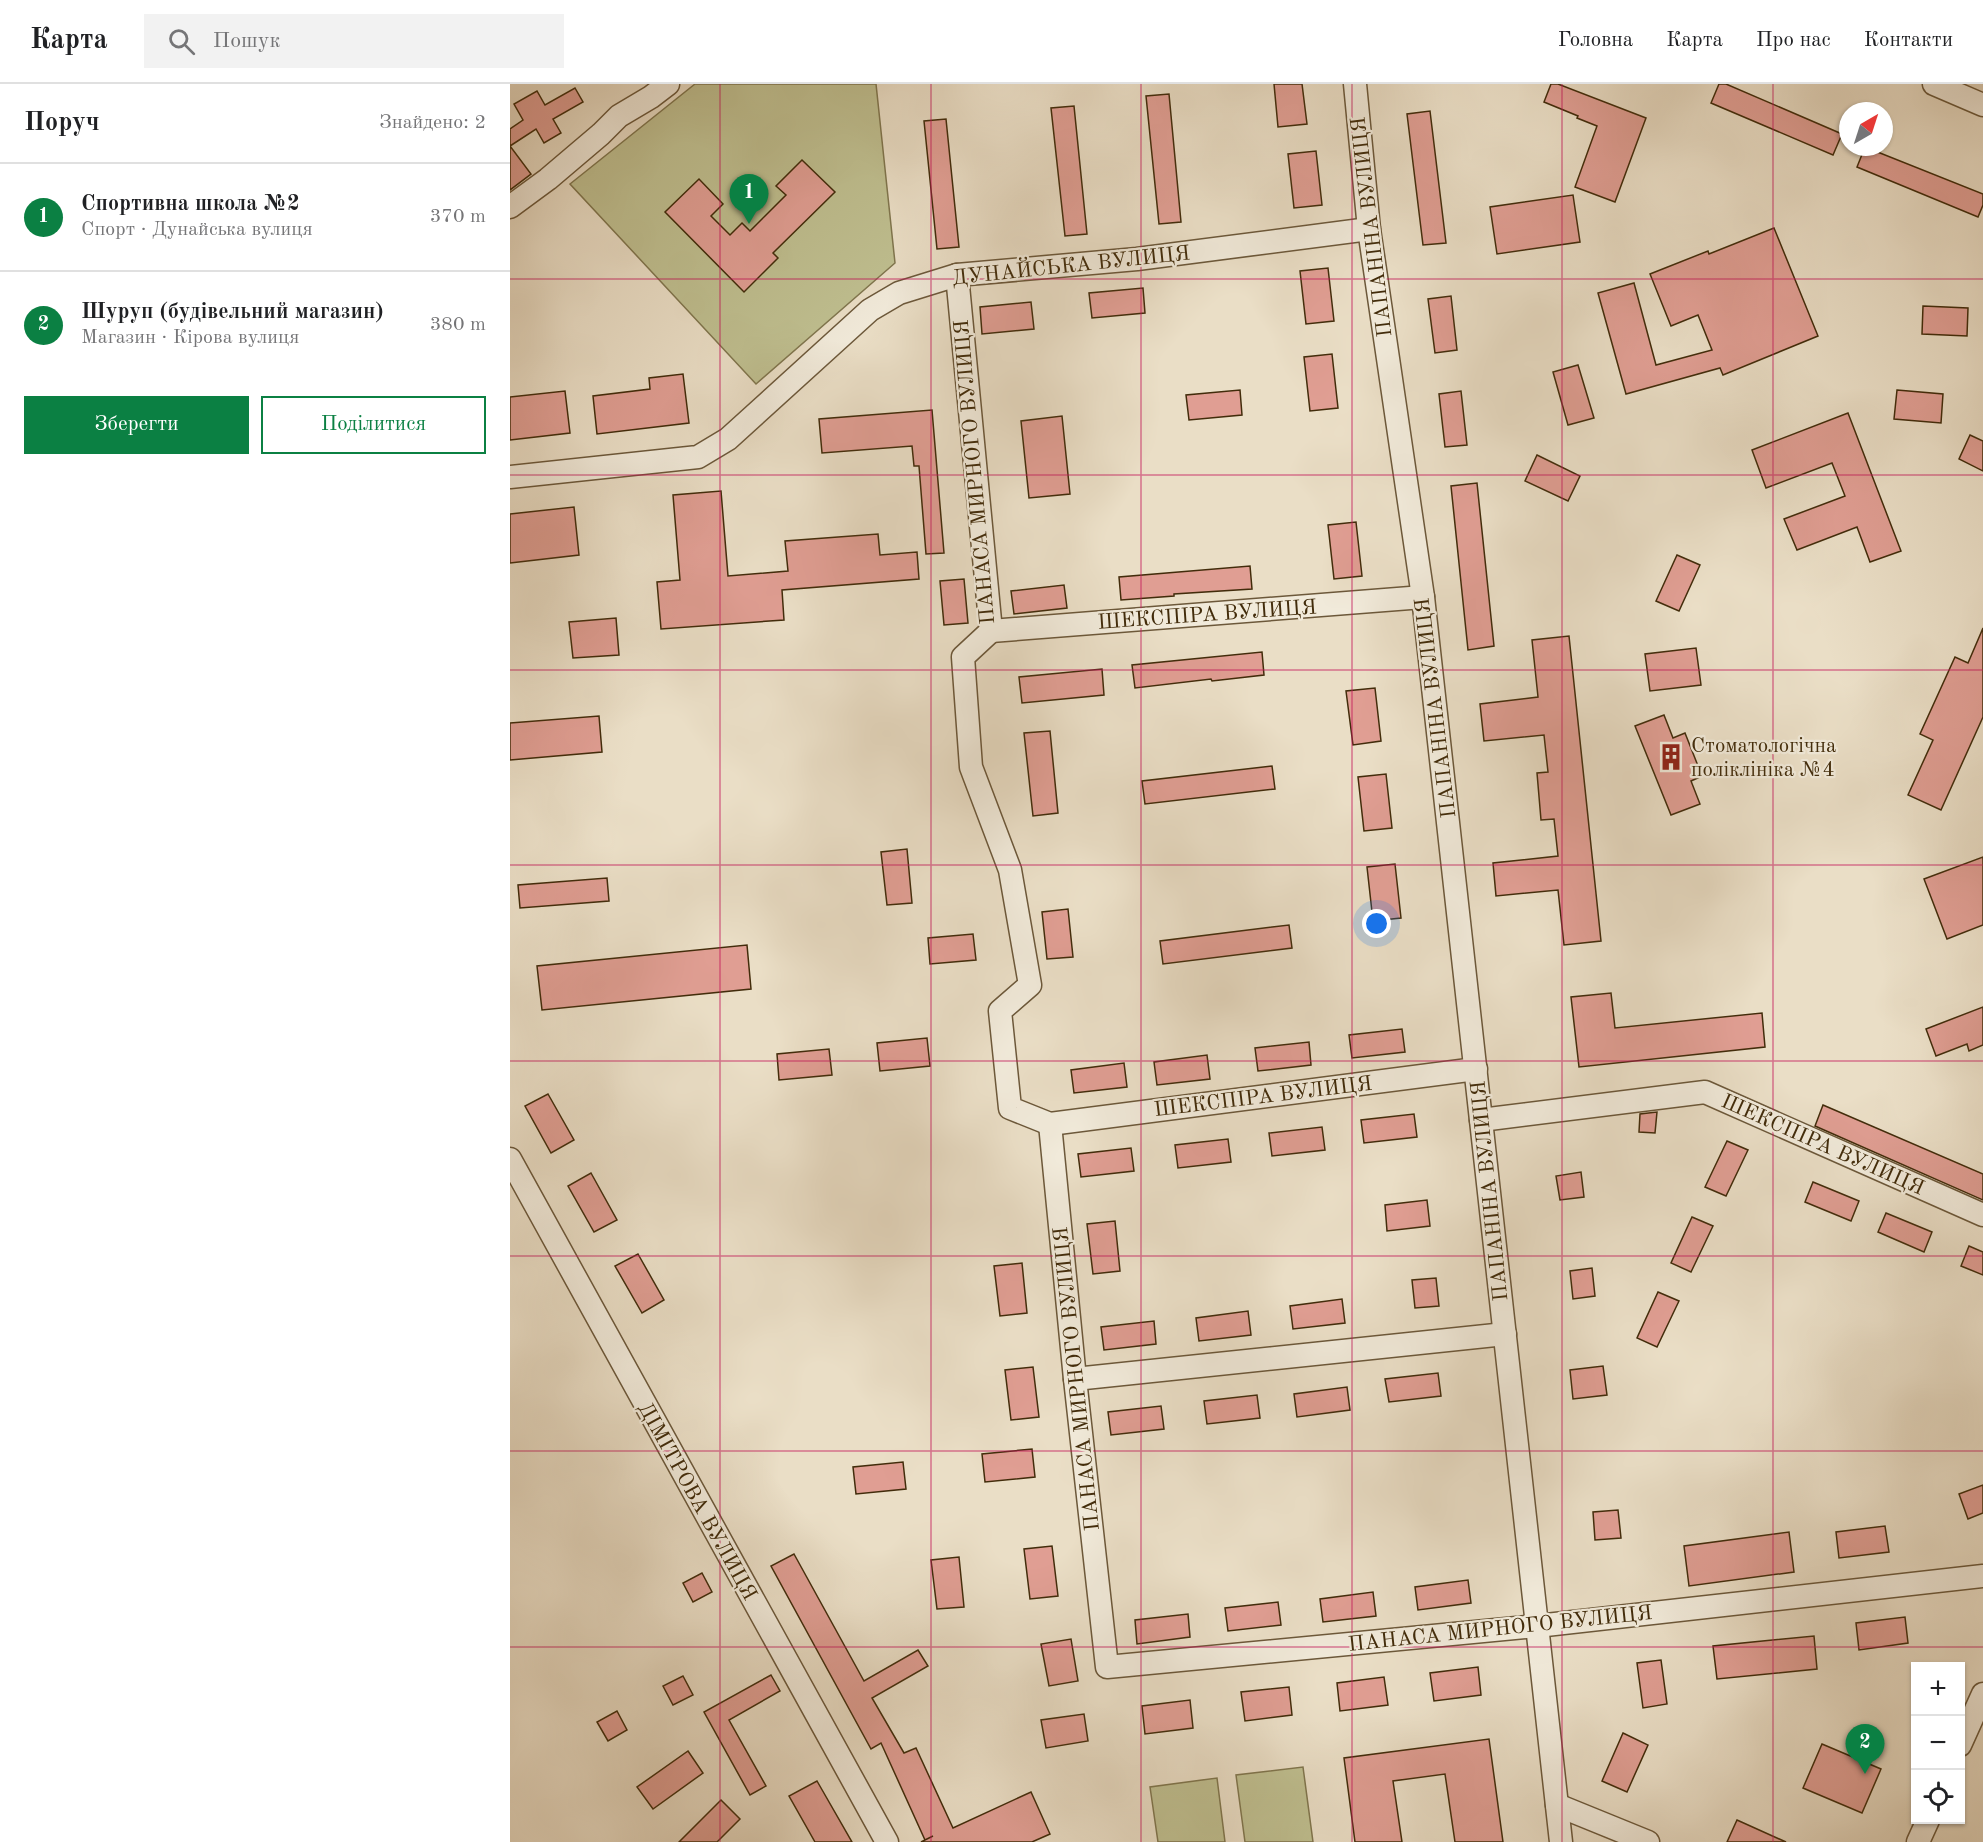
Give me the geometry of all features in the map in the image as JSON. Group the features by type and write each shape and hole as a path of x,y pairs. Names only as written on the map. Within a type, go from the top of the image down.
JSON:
{"street":[{"path":"510,207 548,179 619,116 668,84"},
{"name":"ПАПАНІНА ВУЛИЦЯ","path":"1355,84 1369,230 1423,597 1561,1842"},
{"path":"1934,84 1983,105"},
{"name":"ДУНАЙСЬКА ВУЛИЦЯ","path":"510,477 698,458 728,438 870,310 899,293 957,275 1137,259 1369,230"},
{"name":"ПАНАСА МИРНОГО ВУЛИЦЯ","path":"957,275 991,631 963,657 971,767 1011,870 1030,985 1000,1011 1010,1108 1050,1124 1107,1667 1537,1626 1983,1576"},
{"name":"ШЕКСПІРА ВУЛИЦЯ","path":"991,631 1423,597"},
{"name":"ШЕКСПІРА ВУЛИЦЯ","path":"1050,1124 1476,1069"},
{"name":"ШЕКСПІРА ВУЛИЦЯ","path":"1481,1120 1705,1092 1983,1215"},
{"name":"ДІМІТРОВА ВУЛИЦЯ","path":"510,1159 887,1842"},
{"path":"1075,1379 1505,1334"},
{"path":"1965,1735 1983,1694"},
{"path":"1557,1805 1648,1842"},
{"path":"1918,1842 1926,1824"}],"green space":[{"path":"695,84 876,84 895,263 756,384 570,184"},
{"path":"1303,1767 1313,1842 1245,1842 1236,1775"},
{"path":"1217,1778 1225,1842 1158,1842 1150,1787"}],"building":[{"path":"1274,84 1302,84 1307,124 1278,127"},
{"path":"1551,84 1558,84 1646,118 1615,202 1575,187 1597,126 1544,102"},
{"path":"1719,84 1726,84 1839,133 1839,141 1833,155 1711,103"},
{"path":"575,88 583,102 553,119 561,133 544,143 536,129 510,146 510,129 523,120 514,104 537,91 545,105"},
{"path":"1169,94 1181,222 1159,224 1146,96"},
{"path":"1074,106 1087,234 1065,236 1051,108"},
{"path":"1430,111 1446,243 1423,245 1407,114"},
{"path":"946,119 959,247 937,249 924,121"},
{"path":"510,146 531,174 510,190"},
{"path":"1316,151 1322,205 1294,208 1288,154"},
{"path":"1861,156 1888,156 1983,194 1983,205 1978,217 1857,167"},
{"path":"802,160 835,192 773,253 778,258 744,292 665,212 699,179 723,204 711,216 730,235 742,223 750,231 786,195 776,186"},
{"path":"1573,195 1580,242 1497,254 1490,207"},
{"path":"1774,228 1818,336 1723,375 1720,368 1626,394 1598,293 1634,283 1656,365 1712,350 1698,315 1671,326 1650,274"},
{"path":"1328,268 1334,321 1306,324 1300,271"},
{"path":"1143,288 1145,313 1092,318 1089,293"},
{"path":"1451,296 1457,350 1435,353 1428,299"},
{"path":"1031,302 1034,329 982,334 980,307"},
{"path":"1923,306 1968,308 1967,336 1922,334"},
{"path":"1332,354 1338,408 1310,411 1304,357"},
{"path":"1578,365 1594,418 1568,425 1553,372"},
{"path":"683,374 689,423 597,434 593,396 650,389 649,378"},
{"path":"1240,390 1242,415 1189,420 1186,395"},
{"path":"1897,390 1943,394 1941,423 1894,419"},
{"path":"565,391 570,433 510,440 510,397"},
{"path":"1461,391 1467,445 1445,447 1439,394"},
{"path":"932,410 944,553 926,554 919,466 914,466 912,446 822,453 819,419"},
{"path":"1848,413 1901,551 1870,562 1857,527 1797,550 1784,519 1845,496 1832,463 1766,488 1752,450"},
{"path":"1062,416 1070,494 1029,498 1021,421"},
{"path":"1970,435 1983,441 1983,471 1959,459"},
{"path":"1537,455 1580,476 1568,501 1525,481"},
{"path":"1477,483 1494,646 1468,650 1451,486"},
{"path":"721,491 728,576 788,571 785,541 878,534 880,555 917,552 919,579 782,590 784,620 661,629 657,582 680,580 673,495"},
{"path":"574,507 579,555 510,563 510,514"},
{"path":"1356,522 1362,576 1334,579 1328,525"},
{"path":"1677,555 1700,565 1679,611 1656,601"},
{"path":"1250,566 1252,589 1121,600 1119,577"},
{"path":"964,579 968,623 944,625 940,581"},
{"path":"1064,585 1067,608 1014,614 1011,591"},
{"path":"616,618 619,655 573,658 569,622"},
{"path":"1983,628 1983,717 1941,810 1908,795 1933,740 1920,734 1955,657 1968,663"},
{"path":"1569,636 1601,941 1564,945 1558,890 1496,896 1493,863 1558,856 1554,819 1541,820 1537,773 1548,772 1544,735 1484,741 1480,704 1538,697 1532,640"},
{"path":"1696,648 1701,685 1650,691 1645,654"},
{"path":"1262,652 1264,675 1135,688 1132,665"},
{"path":"1102,669 1104,695 1022,703 1019,677"},
{"path":"1375,688 1381,741 1353,745 1346,691"},
{"name":"Стоматологічна поліклініка №4","path":"1664,715 1673,738 1685,733 1702,776 1691,781 1700,804 1671,815 1635,726"},
{"path":"599,716 602,752 510,760 510,723"},
{"path":"1050,731 1058,813 1033,816 1024,733"},
{"path":"1272,766 1275,789 1145,804 1142,781"},
{"path":"1386,774 1392,828 1364,831 1358,777"},
{"path":"907,849 912,903 887,905 881,852"},
{"path":"1983,857 1983,925 1947,939 1924,879"},
{"path":"1395,864 1401,918 1373,921 1367,867"},
{"path":"607,878 609,901 520,908 518,885"},
{"path":"1068,909 1073,957 1047,959 1042,912"},
{"path":"1289,925 1292,948 1163,964 1160,941"},
{"path":"973,934 976,960 930,964 928,938"},
{"path":"747,945 751,989 542,1010 537,966"},
{"path":"1611,993 1615,1028 1762,1013 1765,1047 1579,1067 1571,997"},
{"path":"1983,1007 1983,1045 1969,1051 1967,1044 1936,1056 1926,1029"},
{"path":"1402,1029 1405,1052 1352,1058 1349,1035"},
{"path":"927,1038 930,1066 880,1071 877,1043"},
{"path":"1309,1042 1311,1065 1258,1071 1255,1048"},
{"path":"829,1049 832,1075 779,1080 777,1054"},
{"path":"1207,1055 1210,1079 1157,1085 1154,1062"},
{"path":"1124,1063 1127,1087 1074,1093 1071,1070"},
{"path":"548,1094 574,1140 551,1153 525,1106"},
{"path":"1823,1105 1983,1174 1983,1200 1815,1126"},
{"path":"1657,1112 1655,1133 1639,1132 1640,1114"},
{"path":"1414,1114 1417,1137 1364,1143 1361,1120"},
{"path":"1322,1127 1325,1150 1272,1156 1269,1133"},
{"path":"1228,1139 1231,1162 1178,1168 1175,1145"},
{"path":"1727,1141 1748,1150 1726,1196 1705,1187"},
{"path":"1131,1148 1134,1171 1081,1177 1078,1154"},
{"path":"1581,1172 1584,1197 1560,1200 1556,1176"},
{"path":"591,1173 617,1220 594,1232 568,1186"},
{"path":"1813,1182 1859,1201 1851,1221 1805,1202"},
{"path":"1427,1200 1430,1226 1387,1231 1385,1205"},
{"path":"1886,1213 1932,1232 1924,1252 1878,1232"},
{"path":"1692,1217 1713,1226 1691,1272 1671,1263"},
{"path":"1115,1221 1120,1271 1093,1274 1087,1224"},
{"path":"1969,1246 1983,1252 1983,1275 1961,1266"},
{"path":"638,1254 664,1300 642,1313 615,1266"},
{"path":"1022,1263 1027,1313 1000,1316 994,1266"},
{"path":"1592,1268 1595,1296 1573,1299 1570,1271"},
{"path":"1436,1278 1439,1306 1415,1308 1412,1280"},
{"path":"1658,1292 1679,1301 1657,1347 1637,1338"},
{"path":"1342,1299 1345,1323 1293,1329 1290,1306"},
{"path":"1248,1311 1251,1335 1199,1341 1196,1318"},
{"path":"1154,1321 1156,1344 1104,1350 1101,1327"},
{"path":"1603,1366 1607,1395 1573,1399 1570,1370"},
{"path":"1033,1367 1039,1417 1011,1420 1005,1370"},
{"path":"1438,1373 1441,1396 1389,1402 1385,1379"},
{"path":"1347,1387 1350,1410 1297,1417 1294,1394"},
{"path":"1257,1395 1260,1418 1207,1424 1204,1401"},
{"path":"1161,1406 1164,1429 1111,1435 1108,1412"},
{"path":"1032,1449 1035,1477 985,1482 982,1454"},
{"path":"903,1462 906,1489 856,1494 853,1467"},
{"path":"1983,1485 1983,1513 1968,1519 1959,1494"},
{"path":"1618,1510 1621,1538 1595,1540 1593,1512"},
{"path":"1885,1526 1889,1552 1839,1558 1836,1532"},
{"path":"1789,1532 1794,1572 1689,1586 1684,1546"},
{"path":"1052,1546 1058,1596 1030,1599 1024,1549"},
{"path":"794,1554 864,1681 918,1650 928,1666 872,1698 904,1753 916,1748 953,1828 1031,1792 1050,1834 1032,1842 921,1842 925,1840 881,1743 871,1749 771,1566"},
{"path":"959,1557 964,1607 937,1609 931,1560"},
{"path":"702,1573 712,1592 693,1602 683,1583"},
{"path":"1468,1580 1471,1603 1418,1610 1415,1587"},
{"path":"1373,1592 1376,1616 1323,1622 1320,1599"},
{"path":"1278,1602 1281,1625 1228,1631 1225,1608"},
{"path":"1188,1614 1190,1637 1137,1644 1135,1620"},
{"path":"1905,1617 1908,1643 1859,1650 1856,1623"},
{"path":"1814,1636 1817,1669 1717,1679 1713,1646"},
{"path":"1071,1639 1078,1681 1049,1686 1041,1644"},
{"path":"1661,1660 1667,1704 1643,1708 1637,1663"},
{"path":"1478,1667 1481,1695 1434,1701 1430,1673"},
{"path":"771,1675 780,1691 729,1720 766,1786 750,1795 704,1712"},
{"path":"683,1676 693,1695 673,1705 663,1686"},
{"path":"1384,1677 1388,1705 1340,1711 1337,1683"},
{"path":"1289,1687 1292,1715 1245,1721 1241,1692"},
{"path":"1190,1700 1193,1728 1145,1734 1142,1706"},
{"path":"617,1711 627,1730 608,1741 597,1722"},
{"path":"1084,1714 1088,1741 1046,1748 1041,1720"},
{"path":"1623,1733 1648,1745 1627,1792 1602,1781"},
{"path":"1489,1739 1503,1842 1455,1842 1445,1774 1393,1781 1402,1842 1355,1842 1344,1758"},
{"path":"1822,1744 1881,1769 1862,1813 1803,1788"},
{"path":"688,1751 703,1773 653,1809 637,1787"},
{"path":"817,1781 852,1842 815,1842 789,1796"},
{"path":"721,1800 740,1819 717,1842 679,1842"},
{"path":"1737,1820 1786,1842 1727,1842"}],"place":[{"name":"Спортивна школа №2","path":"749,224"},
{"name":"Стоматологічна поліклініка №4","path":"1671,757"},
{"name":"Шуруп (будівельний магазин)","path":"1865,1774"}]}
